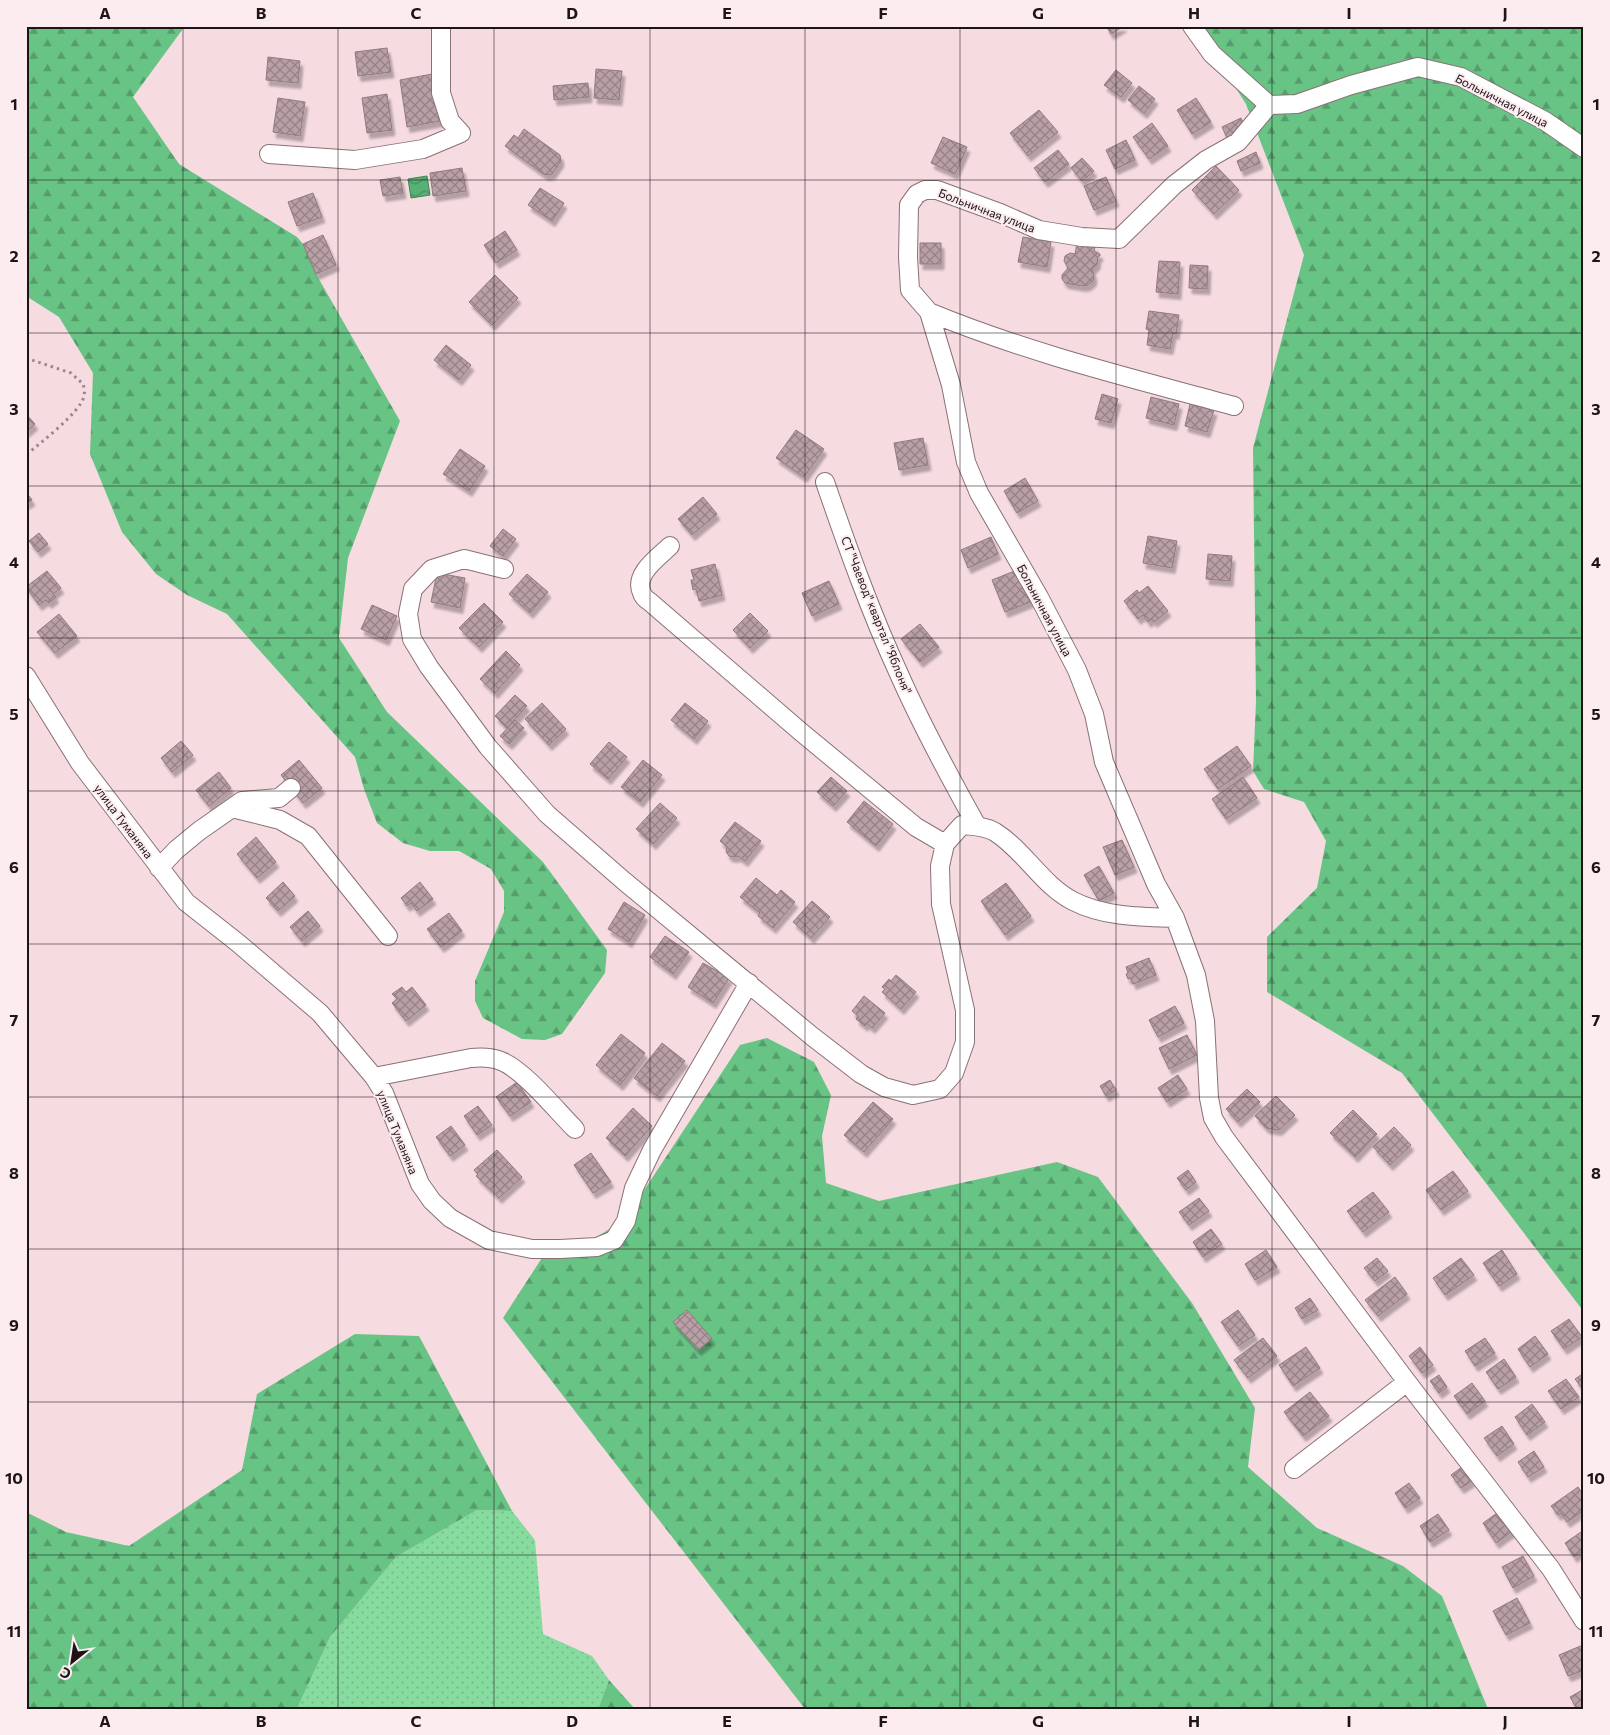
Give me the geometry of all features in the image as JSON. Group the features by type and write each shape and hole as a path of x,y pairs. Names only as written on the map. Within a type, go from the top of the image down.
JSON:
{"street":[{"path":"269,154 354,160 423,149 461,133 450,121 442,93 441,26"},
{"path":"1192,26 1212,54 1269,105"},
{"name":"Больничная улица","path":"1584,148 1545,121 1461,77 1418,67 1351,85 1297,104 1269,105 1238,142 1206,160 1174,185 1119,239 1082,238 1039,230 1000,213 936,190 925,190 917,194 909,205 908,257 910,290 929,312 951,385 966,462 979,493 1040,597 1077,670 1094,714 1104,762 1156,884 1175,918 1196,975 1205,1021 1208,1098 1213,1118 1224,1138 1407,1382 1551,1569 1584,1621"},
{"path":"929,312 971,329 1078,364 1234,406"},
{"name":"СТ \"Чаевод\" квартал \"Яблоня\"","path":"824,482 852,560 899,674 954,785 977,826"},
{"path":"670,546 644,572 640,582 642,593 650,602 801,732 916,827 945,844"},
{"path":"504,569 464,559 432,569 413,589 408,614 412,639 429,667 488,747 547,814 624,881 813,1038 860,1074 884,1087 913,1095 940,1089 954,1073 965,1042 964,1010 941,904 940,866 945,844 962,825 977,826 994,832 1015,849 1048,884 1073,901 1096,911 1122,915 1175,918"},
{"name":"улица Туманяна","path":"26,676 80,763 186,902 246,949 320,1013 374,1077 384,1093 420,1184 432,1201 450,1218 489,1240 532,1249 597,1247 614,1240 626,1221 634,1188 652,1150 749,983"},
{"path":"159,868 199,830 242,801 279,798 292,788"},
{"path":"232,808 280,820 308,836 388,936"},
{"path":"374,1077 471,1058 486,1057 500,1060 515,1068 575,1128"},
{"path":"1294,1469 1407,1382"}],"path":[{"path":"26,358 71,373 83,384 84,396 79,406 63,424 26,455"}],"shaded area":[{"path":"477,1510 512,1511 535,1540 543,1634 592,1656 609,1680 598,1709 297,1709 330,1637 396,1557"}],"green space":[{"path":"26,26 185,26 133,97 179,164 297,237 303,244 316,274 400,421 348,558 339,638 387,712 543,862 607,950 605,973 562,1034 545,1040 522,1039 483,1018 475,1001 475,981 504,912 504,891 491,869 459,851 430,851 403,843 377,823 364,789 355,757 227,614 187,595 156,574 122,532 90,454 93,373 59,317 26,296"},
{"path":"1196,26 1584,26 1584,1312 1402,1073 1267,992 1267,937 1317,888 1326,841 1304,802 1264,789 1253,771 1256,701 1253,448 1304,255 1246,104"},
{"path":"767,1038 814,1062 831,1095 822,1136 826,1183 879,1201 1057,1162 1098,1177 1192,1303 1255,1408 1248,1467 1317,1528 1403,1566 1442,1596 1488,1709 805,1709 503,1318 549,1247 581,1247 625,1219 740,1045"},
{"path":"355,1334 419,1336 512,1511 477,1510 396,1557 330,1637 297,1709 26,1709 26,1512 66,1532 129,1546 242,1470 257,1394"},
{"path":"609,1680 635,1709 598,1709"}],"water":[{"path":"427,176 430,195 411,198 408,179"}],"building":[{"path":"1106,26 1124,26 1111,34"},
{"path":"387,48 391,72 358,76 355,52"},
{"path":"268,57 300,61 298,83 266,80"},
{"path":"596,69 622,71 619,100 594,98"},
{"path":"1116,70 1132,83 1121,97 1104,85"},
{"path":"432,74 440,121 407,127 400,80"},
{"path":"588,83 589,97 554,100 553,86"},
{"path":"1139,86 1155,99 1144,113 1128,100"},
{"path":"387,94 392,130 367,133 362,98"},
{"path":"278,98 305,102 300,136 273,132"},
{"path":"1196,98 1211,122 1192,134 1177,110"},
{"path":"1039,110 1058,132 1028,156 1010,133"},
{"path":"1241,118 1246,129 1227,138 1222,127"},
{"path":"1152,123 1168,146 1149,159 1133,137"},
{"path":"524,129 560,155 561,161 552,174 545,175 505,146 514,135 518,138"},
{"path":"943,137 967,147 955,174 931,163"},
{"path":"1126,140 1135,160 1115,169 1106,150"},
{"path":"1058,150 1069,164 1045,182 1034,168"},
{"path":"1256,152 1260,163 1241,171 1237,161"},
{"path":"1082,158 1094,171 1082,181 1071,168"},
{"path":"1216,166 1239,190 1214,214 1192,190"},
{"path":"462,168 466,191 433,196 430,173"},
{"path":"400,177 403,193 383,196 380,180"},
{"path":"1106,177 1116,201 1094,210 1084,186"},
{"path":"540,188 564,203 552,221 528,205"},
{"path":"313,193 322,217 297,226 288,202"},
{"path":"505,231 517,250 496,263 484,245"},
{"path":"323,235 336,265 316,274 303,244"},
{"path":"1023,237 1051,242 1047,267 1018,262"},
{"path":"920,243 941,243 941,264 920,264"},
{"path":"1077,243 1095,247 1094,251 1100,254 1097,264 1092,269 1093,281 1083,286 1065,283 1062,279 1062,275 1068,268 1064,261 1065,256 1070,253 1075,254"},
{"path":"1159,261 1180,262 1178,294 1156,292"},
{"path":"1190,265 1208,266 1207,289 1189,288"},
{"path":"495,275 518,298 492,325 469,302"},
{"path":"1149,311 1179,315 1176,334 1173,333 1170,349 1147,345 1149,330 1146,329"},
{"path":"446,345 471,365 459,380 434,360"},
{"path":"1102,394 1118,399 1111,423 1095,419"},
{"path":"1151,397 1179,404 1174,425 1146,418"},
{"path":"1190,404 1214,410 1207,432 1185,426"},
{"path":"26,414 35,424 26,432"},
{"path":"796,430 824,449 804,477 776,458"},
{"path":"923,438 928,465 899,470 894,443"},
{"path":"460,449 485,466 469,491 443,474"},
{"path":"1025,478 1038,501 1017,513 1004,491"},
{"path":"26,492 32,500 26,504"},
{"path":"703,497 717,514 692,535 678,519"},
{"path":"503,529 516,539 503,556 490,546"},
{"path":"39,533 48,544 38,552 29,541"},
{"path":"1148,536 1177,541 1172,568 1143,563"},
{"path":"991,537 998,554 968,568 961,550"},
{"path":"1208,554 1232,556 1230,581 1206,579"},
{"path":"715,564 722,595 699,601 696,589 693,590 691,580 694,580 691,570"},
{"path":"1022,568 1035,600 1005,612 992,580"},
{"path":"47,571 61,588 53,594 56,597 49,603 46,600 39,605 26,587"},
{"path":"437,573 465,578 460,608 431,602"},
{"path":"527,574 548,592 530,613 509,594"},
{"path":"829,581 839,604 812,616 802,593"},
{"path":"1148,586 1168,611 1154,622 1152,619 1148,622 1143,615 1138,619 1124,601 1137,590 1139,593"},
{"path":"484,603 503,622 479,647 459,628"},
{"path":"372,605 397,616 386,640 361,629"},
{"path":"750,613 768,631 750,648 733,630"},
{"path":"59,614 77,636 55,653 37,632"},
{"path":"920,624 939,647 920,662 901,639"},
{"path":"506,651 520,665 495,693 480,679"},
{"path":"515,695 527,706 507,728 495,716"},
{"path":"542,703 566,729 549,745 525,719"},
{"path":"685,703 708,721 694,739 671,720"},
{"path":"515,720 524,728 509,744 500,736"},
{"path":"181,741 193,755 172,772 161,758"},
{"path":"609,742 627,757 608,779 590,764"},
{"path":"1237,746 1251,766 1218,789 1204,769"},
{"path":"299,760 322,788 303,803 281,775"},
{"path":"643,760 662,775 640,802 621,787"},
{"path":"219,772 231,788 209,806 196,790"},
{"path":"831,777 847,791 833,806 817,792"},
{"path":"1243,777 1257,798 1226,819 1212,799"},
{"path":"864,801 893,824 876,846 847,822"},
{"path":"660,803 677,818 653,844 636,829"},
{"path":"735,822 761,841 745,861 738,856 729,856 726,852 727,847 720,841"},
{"path":"256,837 276,862 257,878 237,854"},
{"path":"1122,840 1134,867 1115,875 1103,847"},
{"path":"1099,866 1114,893 1099,901 1084,875"},
{"path":"756,878 777,895 781,890 795,902 773,928 758,916 760,913 740,897"},
{"path":"283,882 295,896 278,911 266,898"},
{"path":"420,882 433,899 417,911 411,903 407,906 401,898"},
{"path":"1006,883 1031,916 1005,935 981,901"},
{"path":"812,901 830,917 811,938 793,922"},
{"path":"624,902 645,915 629,942 608,929"},
{"path":"308,911 320,926 302,941 290,927"},
{"path":"449,913 462,931 441,947 427,929"},
{"path":"665,936 689,952 673,974 650,957"},
{"path":"1149,958 1156,975 1133,984 1131,978 1128,979 1126,967"},
{"path":"703,963 729,978 713,1003 688,987"},
{"path":"896,975 916,992 901,1009 882,992 885,989 882,987 889,979 891,981"},
{"path":"402,987 406,992 412,987 426,1005 406,1021 392,1003 397,999 392,994"},
{"path":"864,996 885,1013 872,1028 866,1023 865,1026 856,1019 858,1016 852,1011"},
{"path":"1175,1006 1184,1023 1158,1037 1149,1020"},
{"path":"621,1034 645,1053 620,1085 596,1065"},
{"path":"1187,1035 1197,1055 1169,1069 1159,1048"},
{"path":"662,1043 685,1061 657,1096 634,1078"},
{"path":"1178,1075 1187,1089 1167,1102 1158,1088"},
{"path":"1110,1080 1116,1090 1106,1096 1100,1086"},
{"path":"517,1082 531,1102 510,1116 496,1097"},
{"path":"1247,1089 1260,1102 1238,1122 1226,1109"},
{"path":"1276,1096 1295,1115 1279,1130 1266,1128 1255,1116"},
{"path":"873,1102 893,1119 864,1152 844,1135"},
{"path":"478,1106 492,1125 477,1135 464,1116"},
{"path":"633,1108 652,1126 625,1156 606,1138"},
{"path":"1353,1110 1377,1134 1355,1157 1330,1133"},
{"path":"451,1126 465,1145 450,1156 436,1137"},
{"path":"1394,1127 1411,1145 1390,1165 1373,1147"},
{"path":"497,1150 522,1177 499,1198 476,1176 478,1175 474,1170"},
{"path":"591,1153 611,1182 593,1193 574,1165"},
{"path":"1188,1170 1196,1182 1186,1190 1177,1178"},
{"path":"1453,1171 1468,1191 1441,1210 1426,1190"},
{"path":"1373,1192 1389,1212 1363,1232 1347,1211"},
{"path":"1199,1198 1209,1211 1189,1225 1179,1212"},
{"path":"1211,1229 1222,1244 1203,1257 1193,1242"},
{"path":"1266,1250 1277,1267 1255,1280 1245,1264"},
{"path":"1502,1250 1517,1274 1499,1286 1483,1263"},
{"path":"1377,1258 1388,1271 1375,1281 1364,1268"},
{"path":"1461,1258 1474,1275 1445,1295 1433,1278"},
{"path":"1395,1277 1407,1294 1378,1316 1365,1300"},
{"path":"1310,1298 1318,1310 1302,1319 1295,1308"},
{"path":"687,1310 712,1339 698,1350 673,1322"},
{"path":"1238,1310 1255,1335 1238,1346 1221,1322"},
{"path":"1569,1319 1582,1337 1564,1349 1551,1331"},
{"path":"1535,1336 1548,1354 1530,1367 1518,1349"},
{"path":"1263,1338 1277,1356 1248,1378 1234,1360"},
{"path":"1485,1338 1495,1353 1475,1366 1465,1351"},
{"path":"1306,1347 1320,1368 1293,1386 1279,1365"},
{"path":"1420,1347 1433,1365 1422,1373 1409,1356"},
{"path":"1504,1359 1516,1377 1498,1389 1486,1372"},
{"path":"1584,1373 1584,1391 1575,1379"},
{"path":"1439,1375 1447,1387 1439,1393 1430,1381"},
{"path":"1566,1379 1579,1397 1561,1409 1548,1391"},
{"path":"1472,1383 1485,1401 1467,1414 1454,1396"},
{"path":"1310,1392 1329,1416 1303,1436 1284,1412"},
{"path":"1532,1404 1545,1422 1527,1435 1515,1417"},
{"path":"1502,1426 1514,1444 1497,1456 1484,1438"},
{"path":"1534,1451 1544,1467 1528,1477 1518,1462"},
{"path":"1462,1467 1472,1481 1461,1488 1451,1475"},
{"path":"1409,1483 1420,1498 1405,1508 1395,1493"},
{"path":"1578,1487 1584,1496 1584,1510 1567,1522 1561,1513 1558,1515 1551,1506"},
{"path":"1500,1511 1514,1530 1496,1543 1483,1523"},
{"path":"1438,1514 1449,1530 1430,1542 1420,1526"},
{"path":"1581,1532 1584,1535 1584,1550 1574,1557 1565,1543"},
{"path":"1523,1556 1534,1576 1513,1588 1502,1567"},
{"path":"1517,1598 1530,1623 1506,1635 1493,1611"},
{"path":"1583,1645 1584,1670 1568,1676 1559,1655"},
{"path":"1584,1689 1584,1709 1577,1709 1570,1697"}]}
